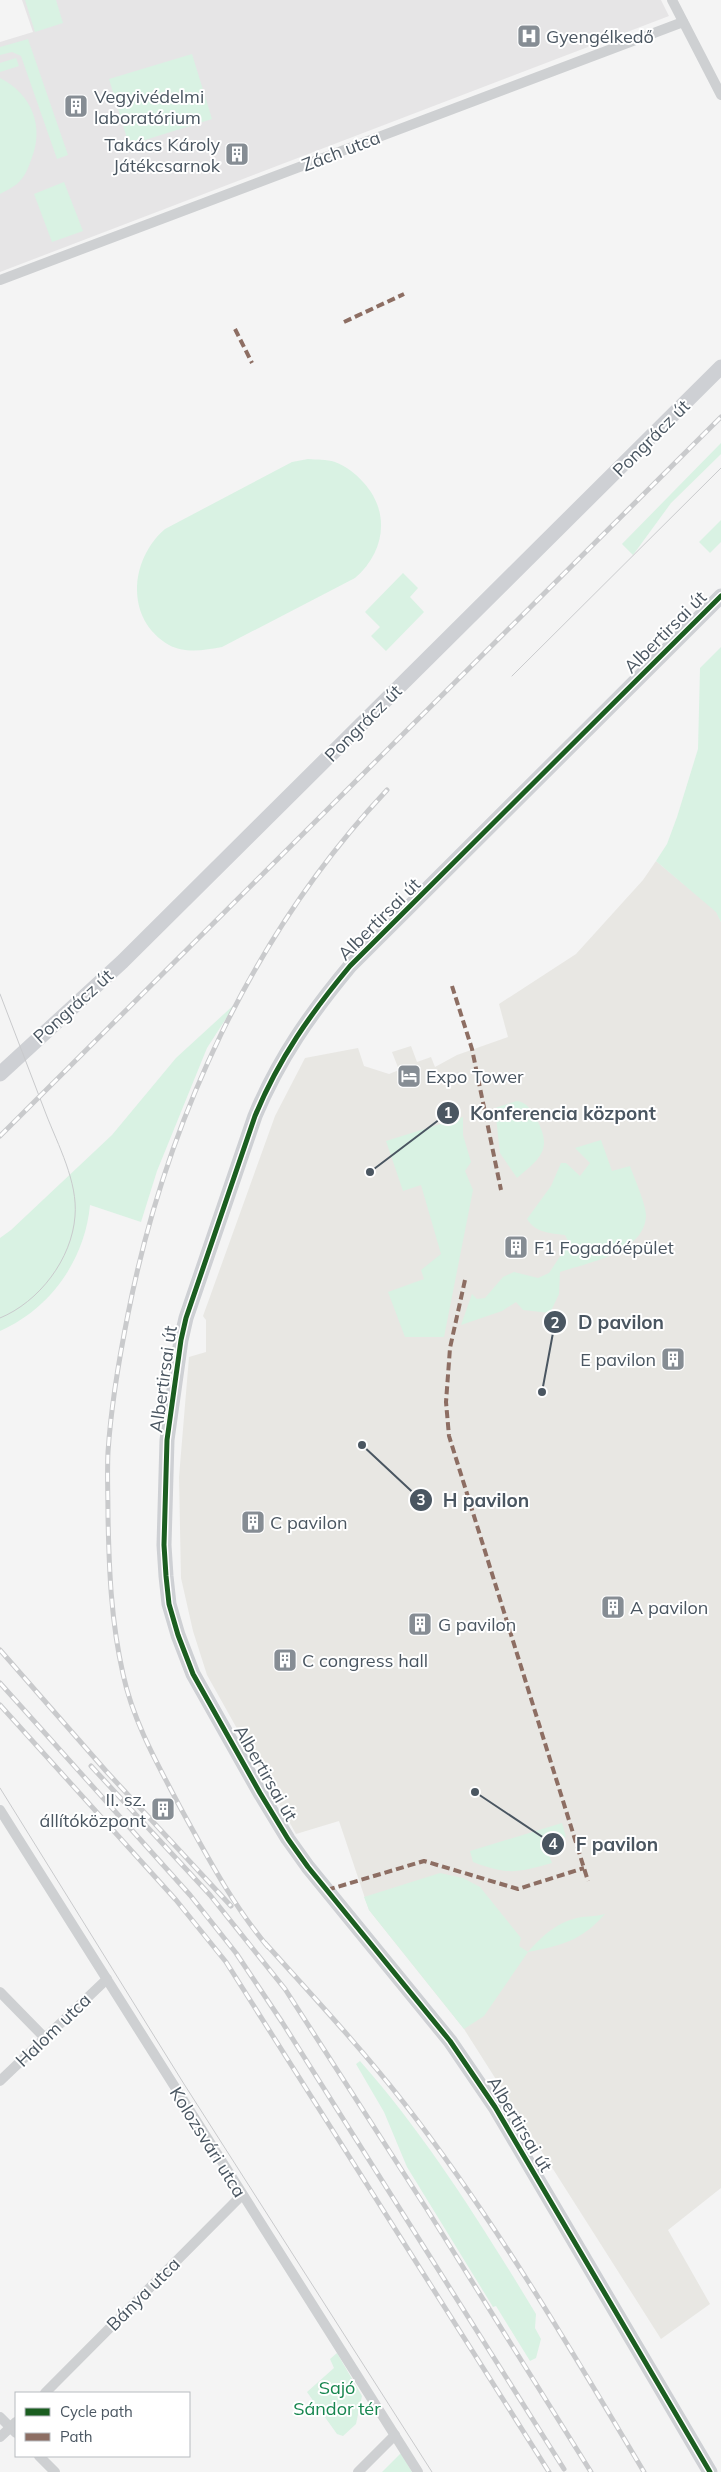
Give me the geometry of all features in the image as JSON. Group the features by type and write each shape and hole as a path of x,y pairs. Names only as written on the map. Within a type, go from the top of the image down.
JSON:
{"street":[{"path":"672,0 721,95"},
{"name":"Zách utca","path":"0,280 683,22"},
{"name":"Pongrácz út","path":"0,1074 122,962 721,366"},
{"name":"Albertirsai út","path":"710,2472 495,2107 450,2041 308,1867 288,1839 260,1793 193,1674 178,1635 170,1604 164,1545 167,1440 178,1359 186,1318 255,1116 264,1094 296,1036 350,966 721,596"},
{"name":"Kolozsvári utca","path":"0,1810 418,2472"},
{"name":"Halom utca","path":"0,2081 107,1979"},
{"path":"0,1992 44,2037"},
{"name":"Bánya utca","path":"45,2392 242,2196"},
{"path":"0,2417 14,2427 0,2437"},
{"path":"358,2472 395,2435"},
{"path":"39,2457 55,2472"}],"shaded area":[{"path":"22,0 661,0 669,16 0,272 0,42 33,32"},
{"path":"656,861 717,912 721,922 721,2188 668,2230 710,2304 661,2339 464,2029 369,1910 339,1821 296,1834 207,1675 193,1631 181,1578 179,1477 189,1357 206,1352 206,1320 203,1316 275,1116 305,1058 358,1048 364,1066 389,1074 399,1070 392,1052 411,1046 417,1062 431,1057 435,1067 457,1055 508,1037 499,1004 576,954 643,880"}],"green space":[{"path":"25,0 56,0 63,23 35,32"},
{"path":"28,39 68,155 57,159 21,56 12,52 0,55 0,47"},
{"path":"192,54 212,119 129,145 109,79"},
{"path":"16,58 19,66 0,72 0,63"},
{"path":"0,78 11,85 28,102 36,124 37,136 29,167 24,176 17,184 0,194"},
{"path":"64,182 83,231 52,242 34,194"},
{"path":"721,443 721,454 671,503 633,555 622,544"},
{"path":"308,459 328,460 351,470 372,494 378,506 381,532 373,556 365,568 355,578 222,647 182,650 169,645 154,634 144,620 139,605 137,588 139,572 153,542 165,529 292,462"},
{"path":"721,520 721,542 710,553 699,542"},
{"path":"403,573 418,588 410,597 424,612 386,651 371,636 380,627 365,612"},
{"path":"721,647 721,922 716,912 656,861 667,844 698,749 700,668"},
{"path":"236,1003 207,1048 157,1171 141,1222 90,1205 81,1245 73,1263 62,1280 34,1310 18,1322 0,1331 0,1238 11,1230 112,1135 176,1058"},
{"path":"517,1101 531,1109 541,1129 544,1145 538,1158 517,1178 500,1153 495,1108"},
{"path":"463,1117 463,1135 471,1162 465,1171 473,1190 444,1337 405,1337 388,1292 424,1279 421,1270 441,1254 421,1185 403,1191 386,1141"},
{"path":"601,1140 612,1171 630,1166 642,1199 646,1217 643,1229 635,1240 612,1255 560,1272 559,1294 550,1313 523,1310 516,1302 502,1311 461,1325 472,1294 477,1299 485,1298 503,1277 514,1272 538,1278 549,1273 569,1243 565,1235 539,1230 527,1219 551,1186 561,1163 566,1163 580,1176 590,1163 575,1148"},
{"path":"562,1823 566,1837 545,1844 552,1863 520,1871 504,1871 473,1862 470,1851"},
{"path":"440,1873 463,1878 480,1887 521,1938 519,1946 528,1952 484,2016 464,2029 369,1910 364,1897"},
{"path":"605,1914 588,1930 571,1940 528,1952 539,1940 558,1925 573,1919"},
{"path":"360,2061 385,2090 432,2152 475,2216 536,2314 535,2328 541,2339 536,2358 530,2361 496,2306 493,2307 407,2167 384,2112 356,2064"},
{"name":"Sajó Sándor tér","path":"337,2353 362,2396 356,2424 343,2436 337,2434 307,2392 334,2368 330,2359"},
{"name":"Sajó Sándor tér","path":"401,2453 412,2472 382,2472"}],"tram line":[{"path":"512,676 721,468"},
{"path":"0,994 66,1164 75,1203 73,1232 68,1248 51,1277 28,1301 0,1318"},
{"path":"0,1788 184,2084 432,2472"}],"railway":[{"path":"0,1136 721,417"},
{"path":"268,1947 231,1897 190,1825 147,1742 127,1691 113,1615 110,1575 108,1452 111,1417 128,1314 145,1242 166,1171 191,1102 221,1034 256,968 295,906 339,846 387,790"},
{"path":"0,1650 106,1771 231,1906"},
{"path":"0,1683 190,1895 236,1953 282,2022 564,2469"},
{"path":"0,1705 176,1900 226,1962 549,2472"},
{"path":"91,1766 210,1895 285,1989 428,2211 591,2472"},
{"path":"265,1943 371,2062 437,2147 530,2284 644,2472"}],"marked path":[{"path":"344,322 404,294"},
{"path":"235,329 252,363"},
{"path":"452,986 472,1049 501,1190"},
{"path":"465,1280 450,1348 446,1402 449,1436 588,1881"},
{"path":"327,1890 424,1861 518,1889 584,1868"}],"cycle path":[{"path":"710,2472 495,2107 450,2041 308,1867 288,1839 260,1793 193,1674 178,1635 169,1604 164,1545 167,1440 181,1340 186,1318 255,1116 285,1055 322,1001 350,966 721,596"}],"place":[{"name":"Gyengélkedő","path":"529,36"},
{"name":"Vegyivédelmi laboratórium","path":"76,106"},
{"name":"Takács Károly Játékcsarnok","path":"237,154"},
{"name":"Expo Tower","path":"409,1076"},
{"name":"Konferencia központ","path":"370,1172"},
{"name":"F1 Fogadóépület","path":"516,1247"},
{"name":"E pavilon","path":"673,1359"},
{"name":"D pavilon","path":"542,1392"},
{"name":"H pavilon","path":"362,1445"},
{"name":"C pavilon","path":"253,1522"},
{"name":"A pavilon","path":"613,1607"},
{"name":"G pavilon","path":"420,1624"},
{"name":"C congress hall","path":"285,1660"},
{"name":"F pavilon","path":"475,1792"},
{"name":"II. sz. állítóközpont","path":"163,1809"}]}
